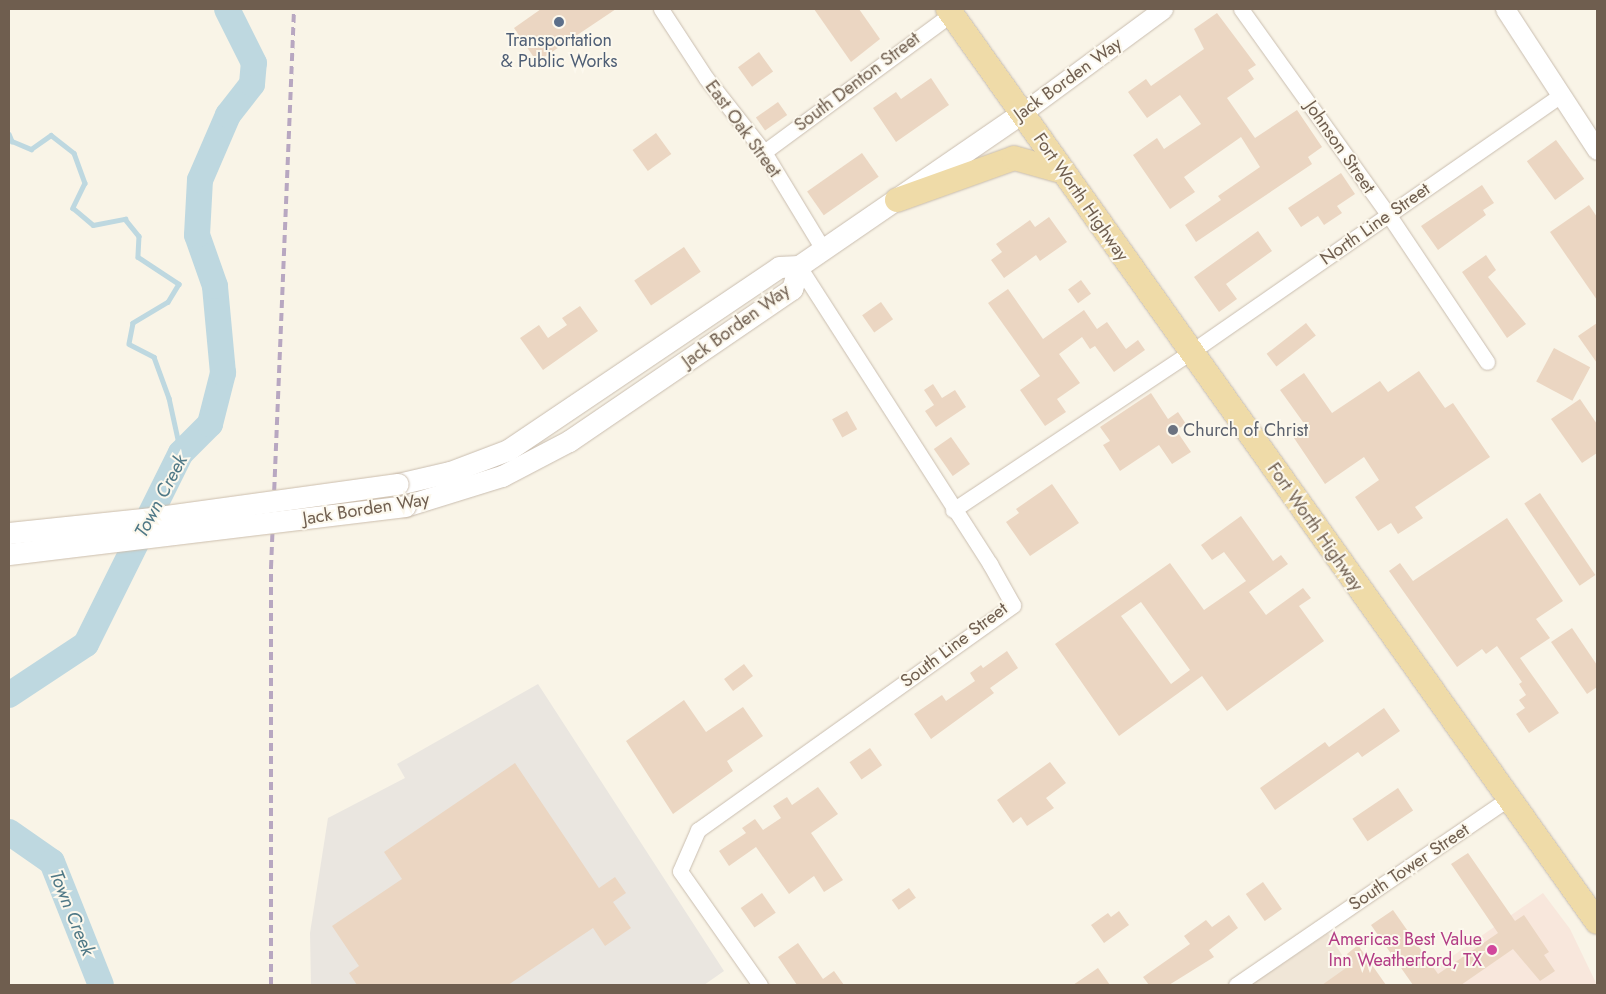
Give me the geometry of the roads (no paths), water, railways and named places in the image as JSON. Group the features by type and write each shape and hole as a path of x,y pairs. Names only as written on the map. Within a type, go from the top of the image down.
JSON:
{"main road":[{"name":"Fort Worth Highway","path":"950,11 1597,922"},
{"name":"Jack Borden Way","path":"9,533 152,518 398,484 450,472 508,450 779,267 799,266 898,200 1022,113"},
{"path":"898,200 1014,158 1064,172"},
{"name":"Jack Borden Way","path":"9,554 405,506 502,476 569,442 792,289 799,266"}],"street":[{"name":"East Oak Street","path":"661,9 706,78 764,152 824,249"},
{"name":"Jack Borden Way","path":"1022,113 1163,9"},
{"name":"Johnson Street","path":"1241,9 1388,214 1487,362"},
{"path":"1505,9 1559,96 1597,150"},
{"name":"South Denton Street","path":"764,152 950,11"},
{"name":"North Line Street","path":"1192,352 1559,96"},
{"path":"799,266 953,510 1192,352"},
{"name":"South Line Street","path":"760,985 680,871 698,830 1013,605 953,510"},
{"name":"South Tower Street","path":"1236,985 1508,799"}],"waterway":[{"name":"Town Creek","path":"9,695 86,644 181,453 210,424 223,373 215,286 197,235 200,180 228,115 252,84 254,63 227,9"},
{"path":"9,134 12,141 31,149 51,135 74,153 85,183 73,208 93,225 125,219 139,236 138,257 179,284 168,302 133,323 129,344 154,357 169,398 181,453"},
{"name":"Town Creek","path":"9,832 52,862 101,985"}],"railway":[{"path":"271,985 271,568 294,9"}],"place":[{"name":"Transportation & Public Works","path":"559,22"},
{"name":"Church of Christ","path":"1173,430"},
{"name":"Americas Best Value Inn Weatherford, TX","path":"1492,950"}]}
